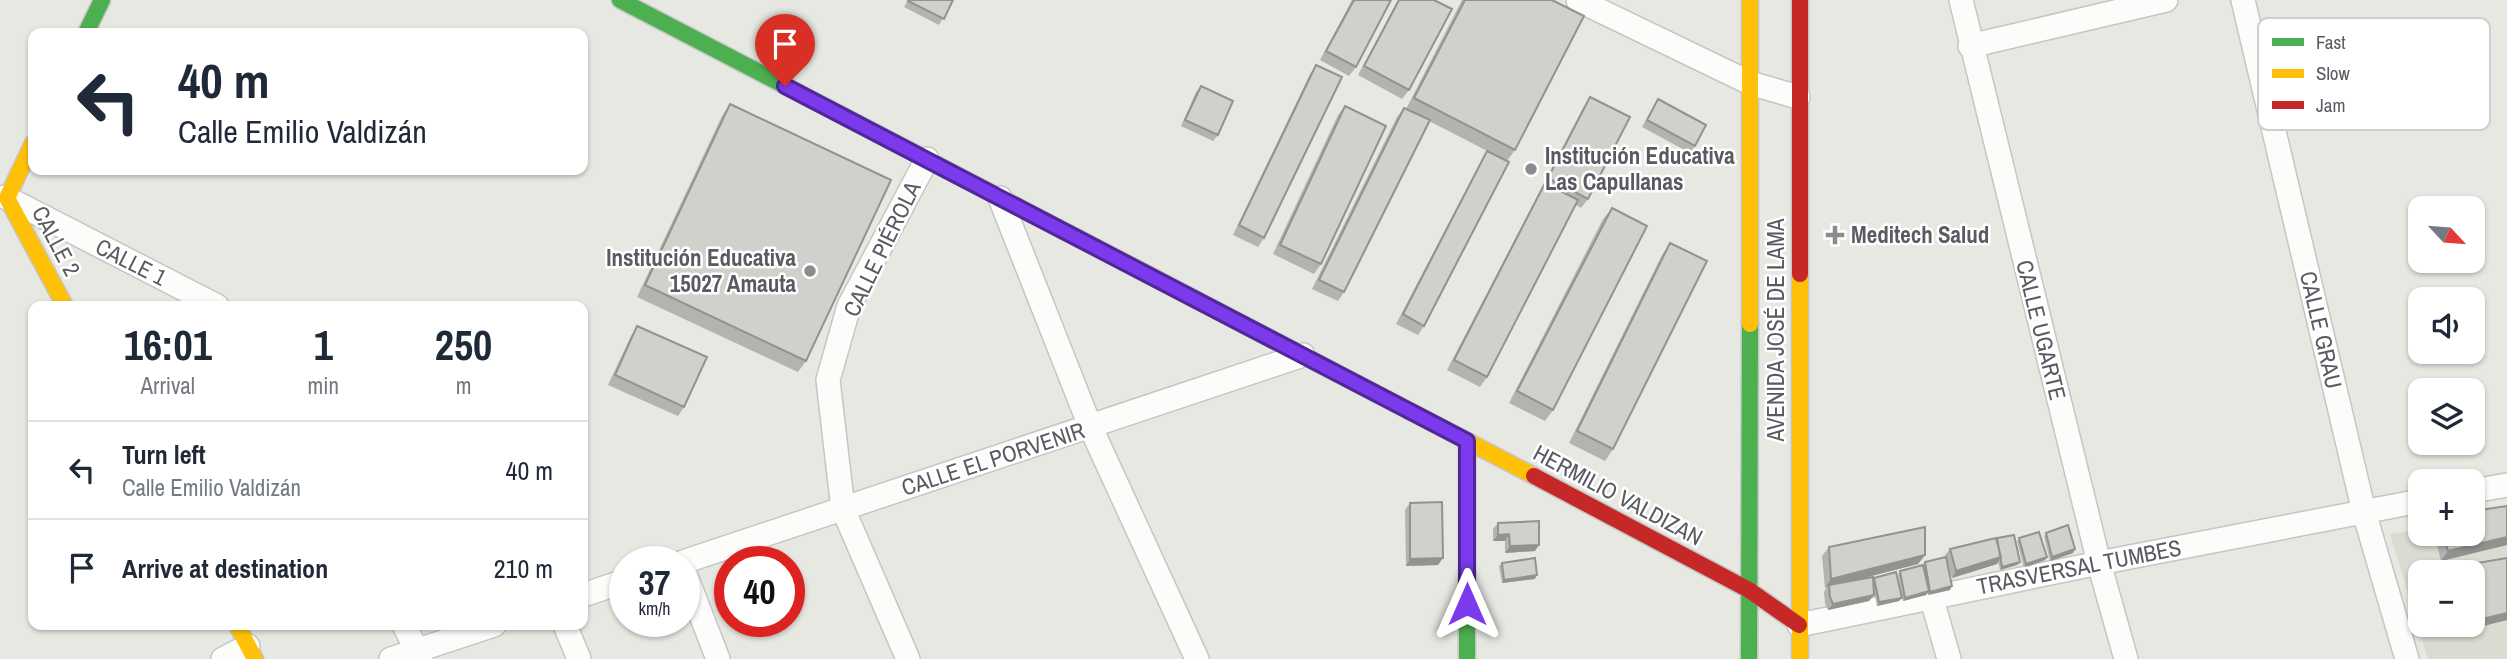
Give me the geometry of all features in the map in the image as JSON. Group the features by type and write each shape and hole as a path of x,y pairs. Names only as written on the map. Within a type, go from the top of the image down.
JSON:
{"street":[{"path":"88,28 102,0"},
{"name":"HERMILIO VALDIZAN","path":"620,0 1749,590"},
{"path":"1578,0 1750,83 1798,97"},
{"name":"AVENIDA JOSÉ DE LAMA","path":"1749,659 1750,0"},
{"name":"AVENIDA JOSÉ DE LAMA","path":"1800,0 1800,659"},
{"name":"CALLE UGARTE","path":"1961,0 1970,46 2099,563 2126,659"},
{"path":"1970,46 2166,0"},
{"name":"CALLE GRAU","path":"2243,0 2258,63"},
{"name":"CALLE GRAU","path":"2274,130 2364,512 2407,659"},
{"path":"3,197 28,152"},
{"name":"CALLE PIÉROLA","path":"908,659 843,509 828,380 849,306 927,159"},
{"name":"CALLE 2","path":"3,197 62,301"},
{"name":"CALLE 1","path":"3,197 207,301"},
{"path":"1000,198 1090,426 1197,659"},
{"name":"CALLE EL PORVENIR","path":"700,556 1303,355"},
{"path":"1467,441 1467,659"},
{"path":"2485,489 2507,485"},
{"name":"TRASVERSAL TUMBES","path":"1799,625 1931,596 2408,503"},
{"path":"588,593 609,586"},
{"path":"1749,590 1799,625"},
{"path":"1931,596 1949,659"},
{"path":"700,612 718,659"},
{"path":"223,659 252,652 240,630"},
{"path":"406,630 419,655"},
{"path":"391,659 419,655 482,630"},
{"path":"567,630 579,659"}],"shaded area":[{"path":"2507,515 2507,659 2428,659 2421,637 2485,637 2485,560 2408,560 2408,593 2390,534 2408,531 2408,546 2485,546 2485,527"}],"building":[{"path":"909,0 953,0 944,19"},
{"path":"1354,0 1391,0 1356,67 1326,51"},
{"path":"1399,0 1434,0 1452,9 1409,90 1364,66"},
{"path":"1465,0 1552,0 1584,16 1515,150 1414,98"},
{"path":"1316,65 1342,77 1264,238 1239,225"},
{"path":"1201,86 1233,101 1218,135 1185,120"},
{"path":"1590,97 1630,117 1588,199 1548,178"},
{"path":"1658,99 1706,125 1695,146 1647,120"},
{"path":"730,104 891,180 806,361 645,285"},
{"path":"1345,106 1386,126 1321,264 1280,245"},
{"path":"1404,108 1430,120 1344,292 1319,280"},
{"path":"1487,151 1509,162 1424,326 1403,314"},
{"path":"1545,183 1578,200 1487,377 1454,360"},
{"path":"1612,208 1647,226 1553,410 1517,391"},
{"path":"1670,243 1707,261 1613,449 1577,431"},
{"path":"637,326 707,357 684,407 615,375"},
{"path":"1442,502 1443,558 1410,559 1410,503"},
{"path":"2507,506 2507,537 2485,542 2485,509"},
{"path":"1539,521 1539,545 1510,546 1509,534 1498,535 1498,523"},
{"path":"2068,525 2075,549 2052,557 2046,533"},
{"path":"1925,527 1925,555 1831,579 1829,547"},
{"path":"2039,532 2047,557 2026,564 2019,538"},
{"path":"2014,535 2020,562 2002,567 1997,538"},
{"path":"1996,538 2001,557 1956,571 1950,549"},
{"path":"2447,546 2469,546 2448,551"},
{"path":"1946,557 1952,586 1930,592 1925,562"},
{"path":"1535,558 1537,575 1504,580 1502,563"},
{"path":"2507,558 2507,613 2485,618 2485,562"},
{"path":"1923,565 1929,591 1905,598 1900,571"},
{"path":"1896,572 1902,598 1879,602 1874,578"},
{"path":"1873,577 1874,595 1833,604 1829,585"}],"traffic: fast":[{"path":"88,28 102,0"},
{"path":"620,0 1149,275"},
{"path":"1749,659 1750,324"},
{"path":"1467,441 1467,659"}],"traffic: slow":[{"path":"1750,0 1750,324"},
{"path":"28,154 7,198 62,301"},
{"path":"1800,274 1800,659"},
{"path":"1149,275 1534,476"},
{"path":"240,630 255,659"}],"traffic: jam":[{"path":"1800,0 1800,274"},
{"path":"1534,476 1749,590 1799,625"}],"place":[{"name":"Institución Educativa Las Capullanas","path":"1531,169"},
{"name":"Meditech Salud","path":"1835,235"},
{"name":"Institución Educativa 15027 Amauta","path":"810,271"}],"route":[{"path":"785,86 1467,441 1467,604"}]}
